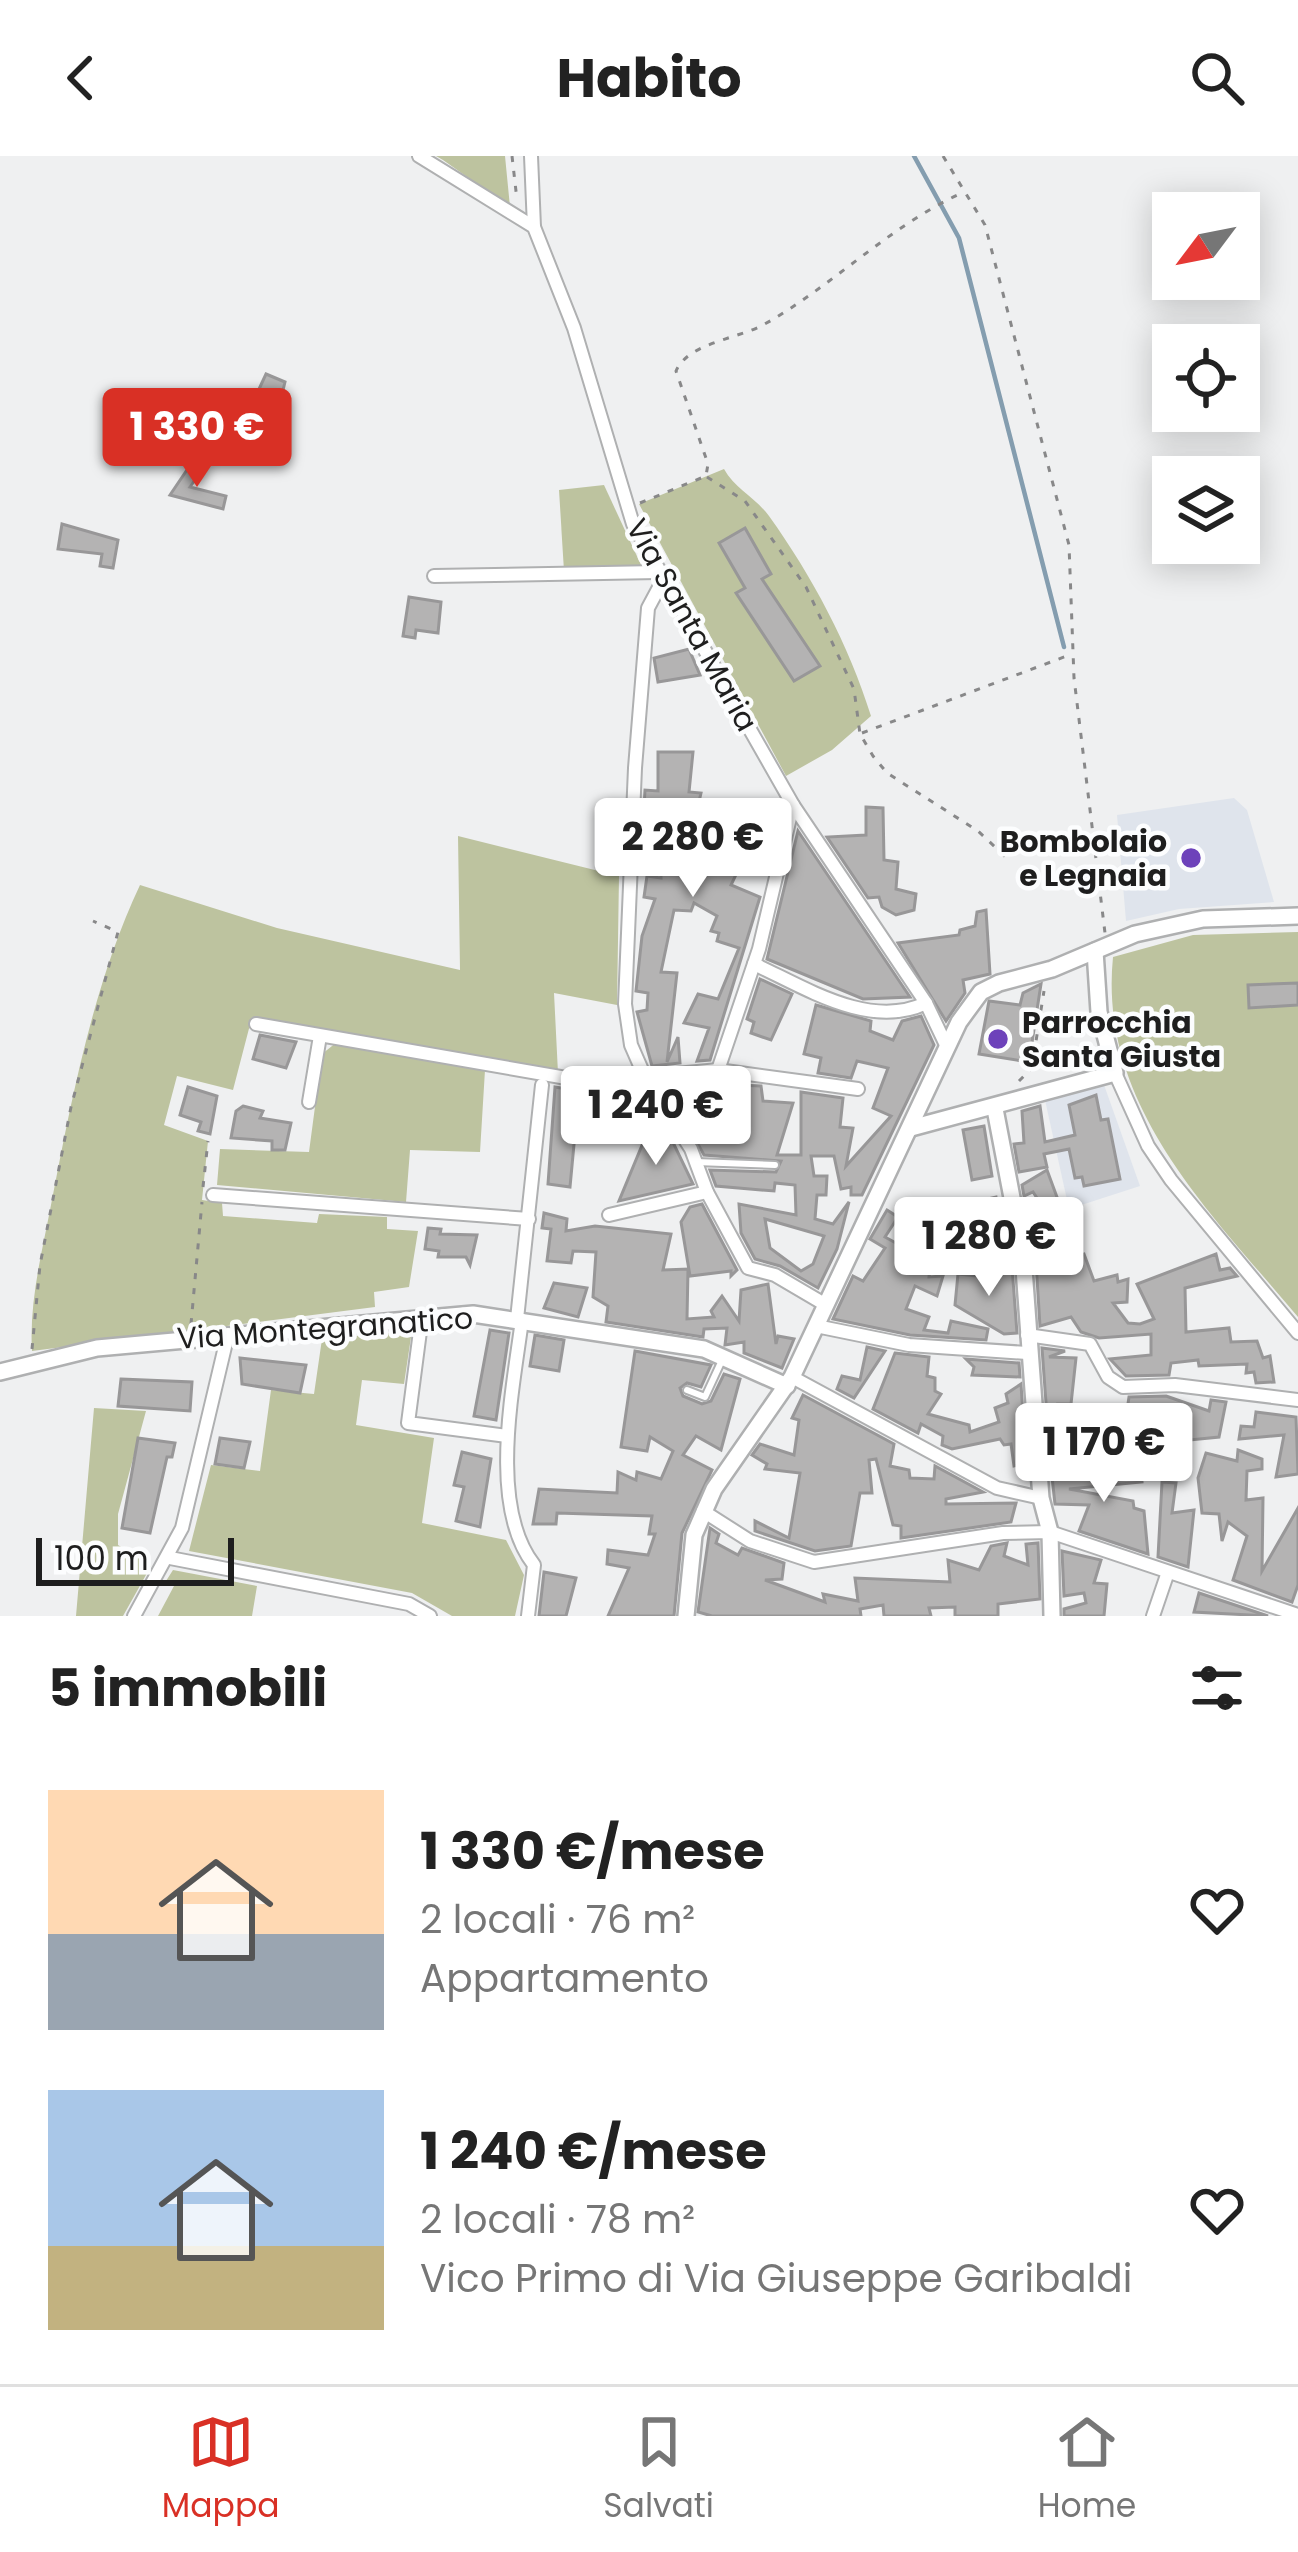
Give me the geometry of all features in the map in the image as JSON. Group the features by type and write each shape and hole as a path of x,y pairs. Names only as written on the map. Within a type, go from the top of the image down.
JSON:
{"street":[{"path":"418,156 534,227"},
{"name":"Via Santa Maria","path":"531,156 534,227 574,328 628,509 661,576 793,805 926,1003 947,1047"},
{"path":"434,576 661,576 648,608 627,959 631,1045 748,1268 775,1275 826,1304"},
{"path":"718,1070 754,964 793,805"},
{"path":"686,1616 694,1534 704,1511 722,1473 790,1382 947,1047 981,992 1171,924 1298,916"},
{"path":"1101,948 1099,1012 1115,1073 1148,1146 1298,1333"},
{"path":"754,964 868,1011 902,1015 926,1003"},
{"path":"256,1024 653,1093"},
{"path":"309,1102 320,1036"},
{"path":"645,1077 718,1070 858,1089"},
{"path":"911,1128 1115,1073"},
{"path":"528,1616 534,1565 522,1549 505,1455 542,1085"},
{"path":"995,1109 1022,1255 1041,1498 1050,1532 1052,1616"},
{"path":"609,1216 707,1192"},
{"path":"214,1195 530,1219"},
{"path":"422,1316 408,1423 507,1436"},
{"name":"Via Montegranatico","path":"0,1372 98,1348 228,1334 422,1316 519,1319 704,1349 790,1382 997,1489 1041,1498"},
{"path":"816,1326 909,1345 1028,1353"},
{"path":"134,1616 170,1558 200,1466 228,1334"},
{"path":"1027,1335 1090,1344 1108,1377 1123,1387 1175,1384 1298,1400"},
{"path":"704,1511 750,1541 814,1562 1004,1533 1050,1532 1298,1615"},
{"path":"170,1558 409,1604 430,1616"},
{"path":"1153,1616 1168,1572"}],"lane":[{"path":"696,1162 775,1165"},
{"path":"688,1390 705,1397 723,1358"}],"path":[{"path":"943,156 985,226 1070,545 1074,653 1101,948"},
{"path":"706,476 708,464 681,392 678,364 686,356 767,322 937,205 967,190"},
{"path":"628,509 706,476"},
{"path":"706,476 746,501 806,587 854,688 860,734 887,772 978,831 1011,862"},
{"path":"860,734 1074,653"},
{"path":"35,1363 32,1321 70,1107 118,932 93,921"},
{"path":"1019,1081 1041,1061 1033,1060 1044,991"},
{"path":"190,1338 208,1141"}],"shaded area":[{"name":"Bombolaio e Legnaia","path":"1234,798 1247,810 1274,902 1179,909 1126,921 1117,815"},
{"path":"1103,1082 1140,1186 1069,1209 1045,1100"}],"green space":[{"path":"436,156 505,156 510,207 443,160"},
{"path":"724,469 769,516 800,563 840,637 871,716 832,750 786,776 639,504"},
{"path":"604,485 642,567 564,571 559,490"},
{"path":"458,836 619,876 617,1005 554,993 558,1073 252,1017 233,1090 177,1076 164,1125 208,1141 202,1200 222,1203 223,1216 317,1223 319,1214 387,1217 387,1229 418,1231 409,1287 374,1292 375,1307 32,1351 37,1277 76,1083 109,962 140,885 277,928 460,970"},
{"path":"1298,932 1298,1317 1197,1196 1142,1108 1123,1061 1113,1011 1113,957 1193,935"},
{"path":"337,1042 485,1070 480,1152 410,1150 406,1202 217,1185 220,1149 309,1152 322,1054"},
{"path":"406,1331 411,1337 404,1384 362,1380 356,1425 434,1438 422,1523 506,1540 524,1575 515,1616 452,1616 412,1593 189,1551 211,1465 260,1471 271,1390 314,1394 322,1339"},
{"path":"94,1408 146,1411 118,1514 118,1545 151,1566 123,1616 76,1616"},
{"path":"173,1570 257,1586 252,1616 158,1616 174,1586 166,1581"}],"building":[{"path":"266,374 285,382 272,435 248,424 240,445 215,425 241,392 253,402"},
{"path":"191,464 202,470 190,487 226,496 223,509 170,495"},
{"path":"62,524 118,540 113,568 100,566 102,554 58,549"},
{"path":"745,528 771,574 762,579 820,666 794,681 736,593 745,588 719,543"},
{"path":"409,597 441,602 438,633 416,630 415,638 403,636"},
{"path":"689,649 700,675 658,682 654,658"},
{"path":"658,752 693,752 689,792 701,793 695,819 722,822 714,849 761,857 765,833 718,818 719,807 748,818 752,809 772,817 776,804 782,807 766,872 741,864 731,885 760,897 710,1060 697,1061 709,1028 684,1023 698,994 718,999 739,948 717,941 719,933 711,931 717,916 694,903 691,911 674,910 661,972 677,973 667,1062 678,1037 680,1063 652,1066 637,1012 647,1010 648,993 636,991 642,936 655,899 644,897 647,876 661,878 660,850 653,848 659,809 644,808 645,790 658,791"},
{"path":"866,807 883,808 884,860 898,862 896,889 916,894 914,910 896,915 882,907 879,897 868,898 827,837 866,835"},
{"path":"798,831 910,997 863,999 767,959"},
{"path":"986,910 990,974 963,980 965,993 946,1021 898,943 959,935 960,930 975,926 977,912"},
{"path":"760,979 792,994 771,1040 751,1033 754,1022 747,1019"},
{"path":"1298,983 1298,1005 1249,1008 1248,985"},
{"path":"1041,984 1029,1062 979,1054 989,1001 1020,1005 1023,993"},
{"path":"816,1005 871,1021 870,1031 893,1040 902,1021 921,1016 934,1045 862,1195 851,1195 851,1187 841,1189 834,1156 811,1156 814,1176 827,1176 826,1195 817,1195 815,1219 833,1224 849,1202 837,1249 818,1288 780,1266 755,1259 741,1233 739,1204 796,1215 795,1185 775,1183 774,1191 716,1186 710,1170 776,1172 781,1161 704,1155 679,1110 689,1083 761,1086 763,1101 793,1103 777,1155 801,1155 801,1092 843,1098 840,1127 853,1128 846,1166 891,1116 873,1108 888,1068 857,1061 851,1078 818,1073 821,1058 804,1054","holes":["765,1219 824,1236 813,1264 801,1271 770,1248"]},
{"path":"260,1035 296,1042 286,1068 253,1059"},
{"path":"188,1087 217,1096 210,1134 198,1131 201,1122 180,1115"},
{"path":"555,1087 579,1091 570,1187 548,1184"},
{"path":"605,1095 633,1100 629,1126 601,1122"},
{"path":"1096,1095 1101,1120 1108,1119 1120,1179 1084,1186 1082,1177 1075,1178 1069,1149 1044,1154 1047,1167 1019,1172 1014,1144 1024,1143 1022,1111 1040,1106 1045,1142 1075,1135 1069,1105"},
{"path":"243,1106 263,1111 260,1118 291,1123 285,1150 272,1150 272,1141 231,1138 236,1111"},
{"path":"650,1126 670,1136 693,1184 619,1201"},
{"path":"984,1126 992,1176 972,1180 963,1130"},
{"path":"1047,1170 1061,1208 1072,1209 1043,1226 1046,1238 1032,1241 1028,1217 1046,1212 1033,1192 1024,1196 1022,1185"},
{"path":"996,1197 999,1214 981,1227 937,1226 935,1201 966,1199 966,1204"},
{"path":"702,1204 737,1270 731,1276 731,1271 690,1276 681,1222 690,1207"},
{"path":"887,1210 898,1217 885,1237 916,1254 931,1255 929,1277 943,1276 937,1296 915,1286 906,1309 929,1317 924,1330 948,1333 951,1321 988,1329 986,1340 910,1335 833,1319 853,1276 863,1281 885,1248 870,1239"},
{"path":"544,1213 567,1219 566,1231 595,1226 671,1234 663,1270 688,1269 687,1319 714,1317 711,1311 722,1296 739,1321 741,1290 768,1284 776,1344 778,1336 794,1339 782,1368 744,1353 744,1342 725,1345 727,1328 704,1329 703,1337 606,1322 608,1306 593,1297 596,1252 573,1251 571,1263 547,1261 551,1229 542,1228"},
{"path":"428,1228 441,1229 440,1234 477,1235 470,1265 466,1257 438,1257 439,1251 425,1249"},
{"path":"1084,1254 1094,1281 1117,1275 1118,1282 1128,1279 1127,1302 1113,1303 1128,1323 1140,1324 1154,1319 1137,1284 1216,1254 1220,1270 1230,1268 1237,1276 1185,1288 1186,1332 1229,1328 1231,1342 1257,1341 1263,1358 1270,1356 1274,1382 1256,1383 1254,1372 1246,1373 1247,1364 1199,1366 1198,1360 1171,1363 1169,1375 1126,1376 1110,1359 1151,1355 1151,1334 1099,1338 1081,1332 1071,1317 1040,1326 1036,1262 1043,1265"},
{"path":"1012,1267 1017,1333 1004,1334 955,1305 958,1274 997,1278 996,1269"},
{"path":"554,1283 587,1288 578,1317 544,1308"},
{"path":"490,1330 509,1333 496,1420 474,1416"},
{"path":"535,1335 564,1340 559,1371 530,1366"},
{"path":"867,1347 885,1351 854,1398 837,1389 842,1376 860,1380"},
{"path":"1042,1348 1065,1351 1049,1357 1076,1358 1071,1404 1058,1404 1064,1435 1087,1430 1091,1446 1050,1457"},
{"path":"635,1351 711,1365 701,1387 687,1383 680,1388 683,1396 702,1404 711,1401 724,1374 740,1379 721,1450 696,1436 683,1455 712,1470 682,1533 674,1616 608,1616 629,1568 607,1564 608,1550 648,1555 655,1534 649,1534 652,1516 557,1513 556,1524 533,1524 539,1489 617,1493 618,1472 636,1480 637,1472 661,1479 673,1451 650,1437 647,1451 621,1447"},
{"path":"895,1353 929,1357 927,1376 935,1378 935,1391 941,1394 928,1414 969,1425 970,1432 999,1422 995,1408 1008,1403 1006,1394 1021,1384 1026,1463 1014,1466 1011,1444 1004,1445 1000,1439 952,1449 942,1445 943,1436 921,1424 918,1433 873,1409"},
{"path":"240,1358 306,1365 300,1393 242,1384"},
{"path":"966,1359 1019,1363 1020,1377 972,1375 974,1367"},
{"path":"121,1379 192,1382 190,1411 118,1406"},
{"path":"803,1395 894,1444 890,1466 909,1470 910,1478 934,1479 935,1466 983,1492 946,1499 946,1504 1016,1503 1011,1522 901,1538 901,1526 893,1525 876,1459 869,1460 872,1493 860,1493 851,1546 815,1551 755,1531 755,1521 789,1538 800,1473 765,1469 767,1464 752,1455 760,1444 794,1455 799,1420 792,1418"},
{"path":"1166,1396 1209,1411 1211,1400 1226,1402 1219,1437 1180,1441 1178,1436 1151,1435 1153,1421 1126,1417 1129,1397"},
{"path":"1256,1412 1296,1417 1298,1474 1276,1477 1284,1435 1239,1439 1241,1426 1254,1427"},
{"path":"138,1438 175,1443 172,1457 167,1457 150,1533 122,1528"},
{"path":"220,1438 250,1442 244,1468 215,1464"},
{"path":"1238,1450 1262,1459 1262,1469 1247,1471 1246,1500 1263,1498 1262,1571 1298,1508 1298,1585 1292,1602 1233,1580 1247,1536 1228,1522 1222,1541 1219,1514 1202,1513 1198,1478 1206,1453 1237,1461"},
{"path":"462,1452 491,1459 480,1527 456,1521 464,1487 454,1485"},
{"path":"1051,1468 1141,1469 1142,1482 1069,1489 1133,1501 1134,1508 1144,1511 1148,1554 1079,1531 1089,1505 1055,1504"},
{"path":"1162,1482 1176,1483 1172,1513 1194,1510 1188,1567 1158,1557"},
{"path":"710,1528 719,1534 716,1543 738,1555 742,1548 784,1563 782,1579 765,1580 825,1602 823,1594 858,1601 855,1578 950,1582 948,1560 979,1570 991,1546 1007,1543 1004,1556 1028,1565 1026,1544 1038,1543 1040,1599 998,1604 998,1616 955,1616 955,1607 929,1608 931,1616 884,1616 883,1605 860,1609 861,1616 712,1616 698,1612"},
{"path":"1062,1551 1101,1560 1094,1583 1107,1584 1104,1616 1064,1616 1064,1609 1086,1603 1084,1593 1064,1596"},
{"path":"544,1572 576,1578 566,1616 539,1616"},
{"path":"1199,1593 1268,1616 1194,1612"}],"waterway":[{"path":"914,156 959,238 1064,647"}],"place":[{"name":"Bombolaio e Legnaia","path":"1191,858"},
{"name":"Parrocchia Santa Giusta","path":"998,1039"}]}
